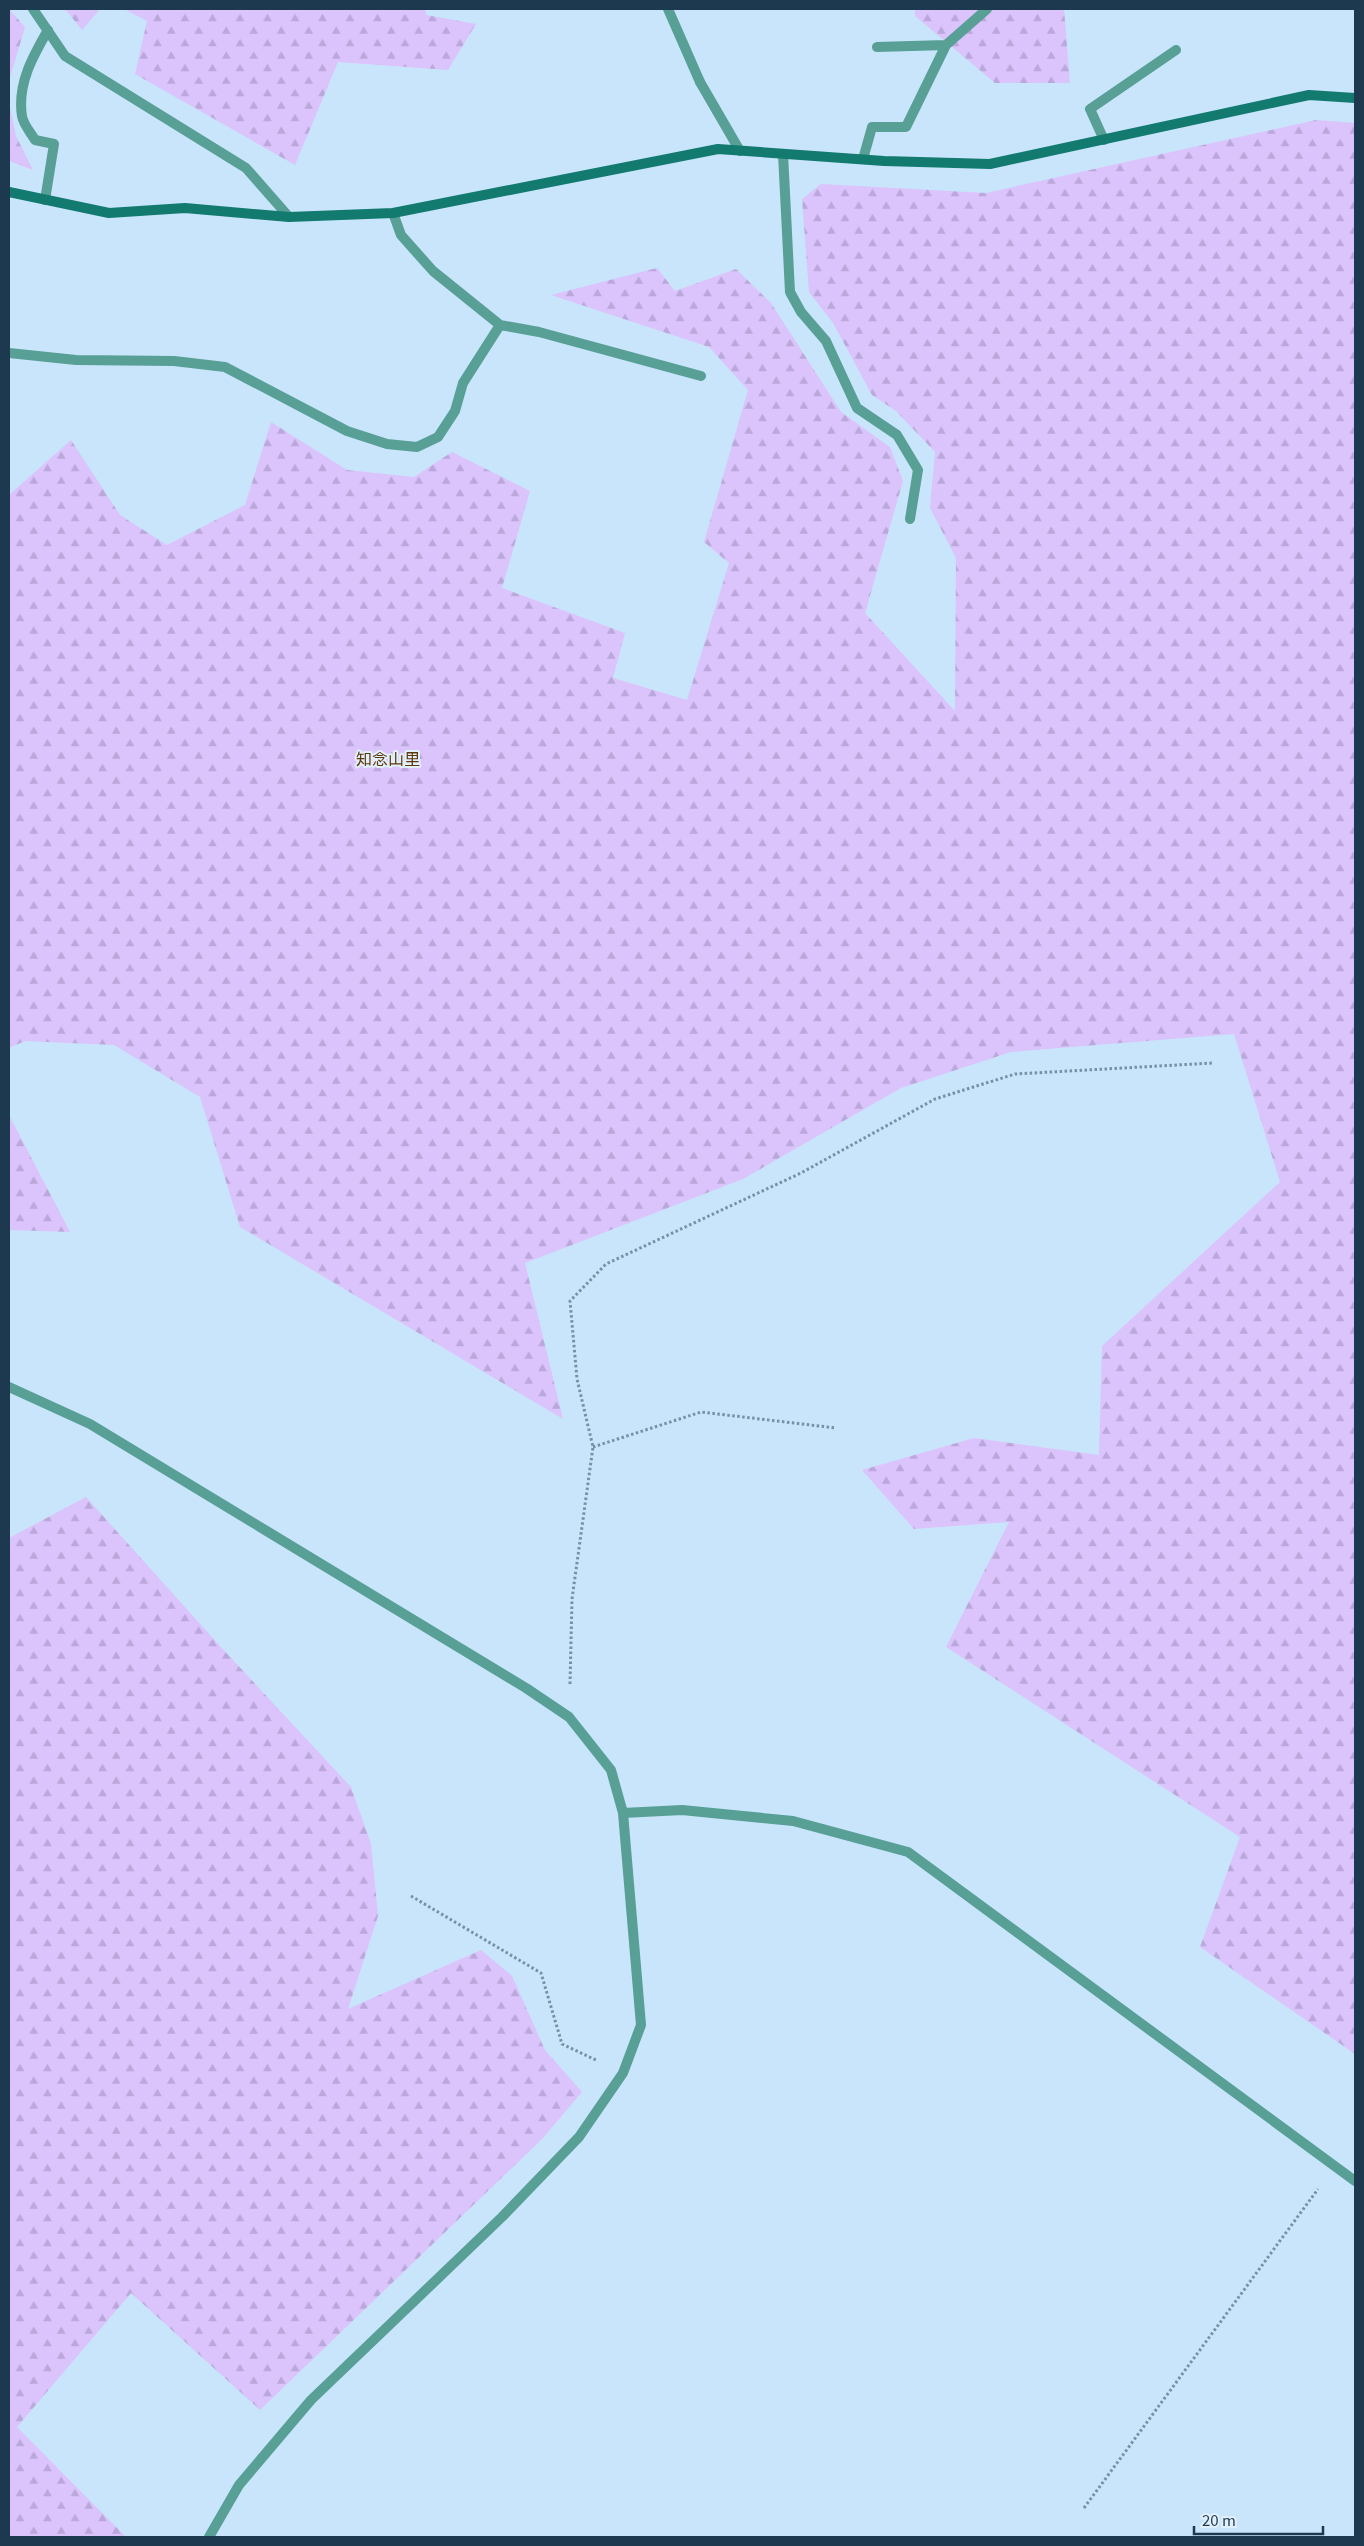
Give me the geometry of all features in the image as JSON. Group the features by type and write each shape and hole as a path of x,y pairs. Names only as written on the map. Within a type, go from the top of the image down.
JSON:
{"street":[{"path":"33,9 65,56 246,168 289,217"},
{"path":"668,9 700,82 740,151"},
{"path":"863,159 872,127 906,127 946,45 987,9"},
{"path":"45,200 54,144 35,140 22,117 22,87 35,51 48,30"},
{"path":"877,47 946,45"},
{"path":"1104,140 1090,109 1176,50"},
{"path":"10,194 109,213 185,208 289,217 393,213 718,149 863,159 990,164 1309,95 1355,98"},
{"path":"783,154 790,292 801,312 826,341 857,408 897,435 918,470 910,519"},
{"path":"393,213 401,236 433,271 500,325 539,332 701,376"},
{"path":"9,352 76,360 174,361 225,368 347,430 387,444 417,447 438,436 455,411 463,383 500,325"},
{"path":"9,1387 90,1424 526,1688 570,1717 610,1770 623,1813 641,2025 623,2073 579,2138 502,2217 311,2400 239,2485 209,2537"},
{"path":"623,1813 682,1810 793,1820 908,1852 1355,2181"}],"path":[{"path":"570,1717 572,1599 593,1447 576,1379 570,1301 606,1264 801,1173 935,1098 1015,1074 1213,1063"},
{"path":"593,1447 701,1412 836,1428"},
{"path":"411,1896 542,1973 562,2044 623,2073"},
{"path":"1084,2508 1334,2166"}],"green space":[{"path":"9,9 25,27 9,81"},
{"path":"65,9 100,9 82,30"},
{"path":"124,9 425,9 426,15 476,24 448,70 338,62 295,165 135,74 147,21"},
{"path":"915,9 1064,9 1070,83 995,83 915,16"},
{"path":"9,103 16,136 33,170 9,161"},
{"path":"1316,120 1355,123 1355,2054 1200,1947 1240,1837 946,1647 1009,1522 914,1529 862,1470 974,1438 1099,1455 1102,1346 1280,1182 1234,1034 1011,1052 901,1088 743,1179 525,1263 563,1419 240,1227 200,1097 114,1045 25,1041 9,1048 9,495 71,440 120,515 167,545 245,505 271,422 347,470 414,477 452,452 530,491 502,588 625,633 613,678 687,700 729,563 704,542 748,390 709,347 551,295 657,268 675,291 736,269 771,303 841,412 890,447 903,481 865,613 955,711 956,558 930,508 935,452 896,411 872,395 833,323 809,292 802,199 821,184 986,193"},
{"path":"9,1115 70,1232 9,1230"},
{"path":"86,1497 219,1645 351,1787 371,1844 378,1916 348,2009 481,1950 512,1976 545,2050 582,2092 543,2138 260,2410 131,2293 17,2427 126,2537 9,2537 9,1538"}],"district":[{"name":"知念山里","path":"388,758"}]}
